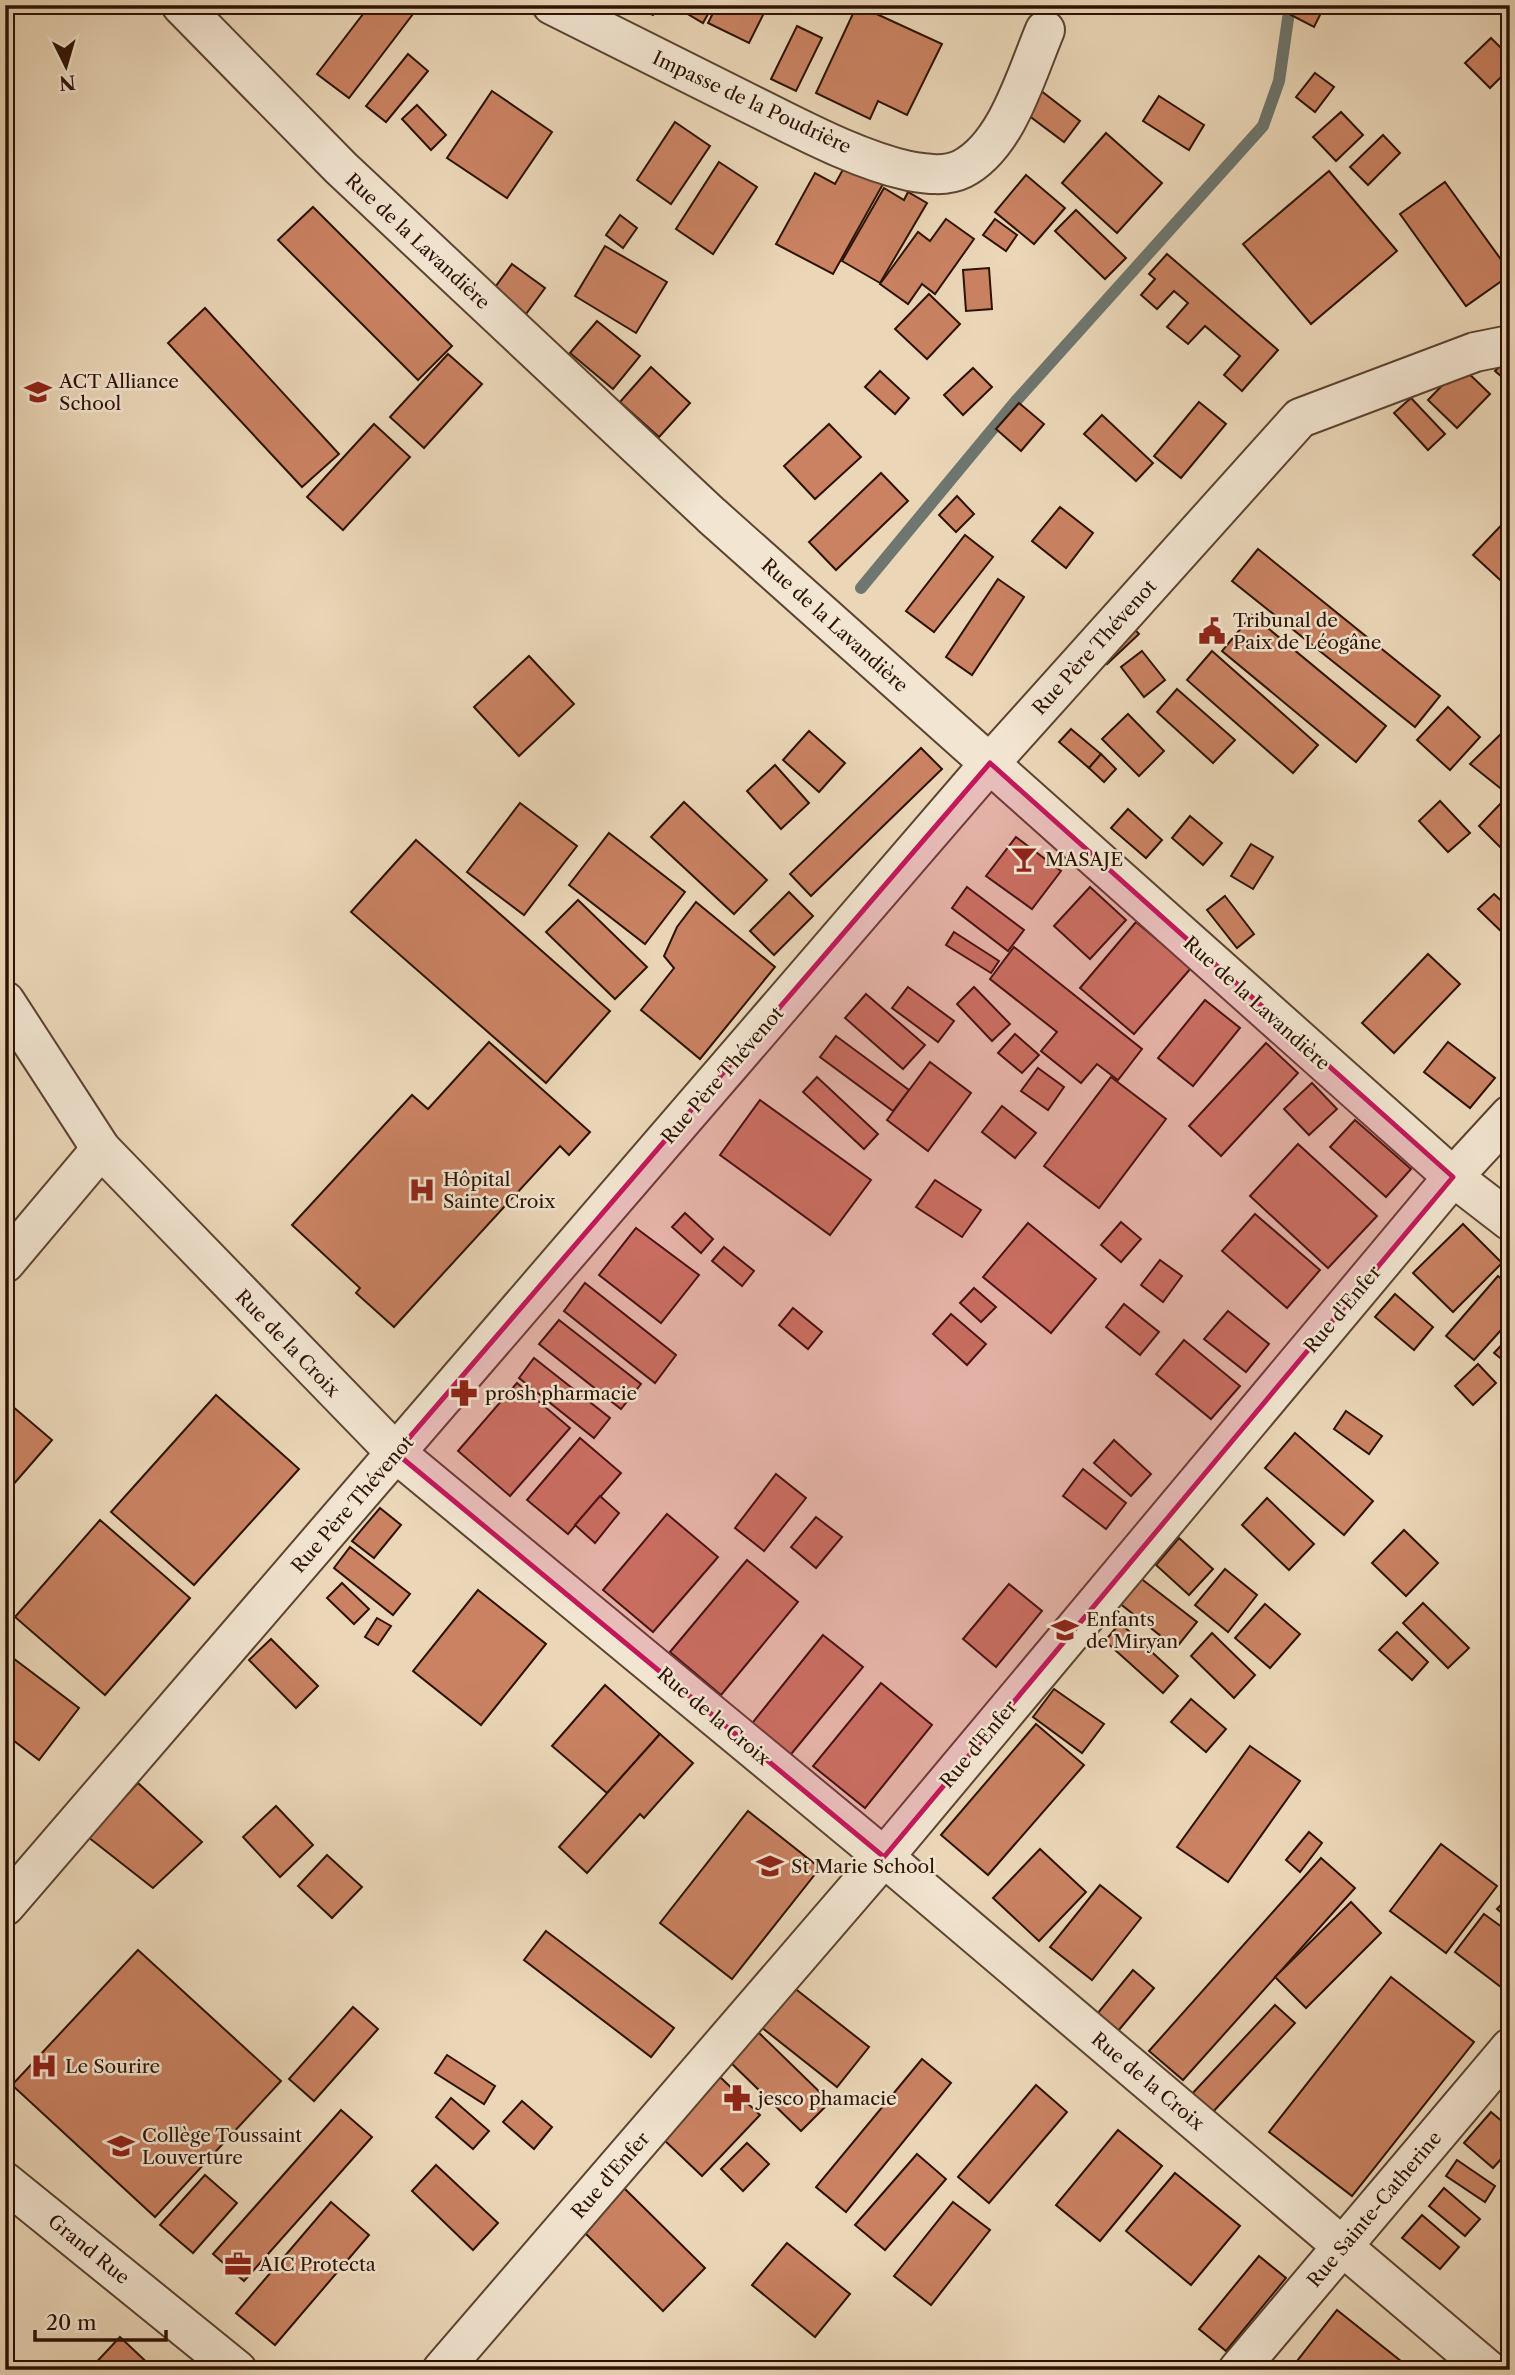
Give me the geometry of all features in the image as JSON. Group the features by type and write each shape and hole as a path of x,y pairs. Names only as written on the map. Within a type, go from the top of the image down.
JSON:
{"street":[{"name":"Rue de la Lavandière","path":"181,5 371,197 711,515 1453,1177 1510,1221"},
{"name":"Impasse de la Poudrière","path":"552,5 814,136 885,164 930,174 946,174 962,169 992,145 1003,130 1045,30"},
{"name":"Rue Père Thévenot","path":"5,1906 990,763 1300,418 1475,352 1510,345"},
{"name":"Rue de la Croix","path":"5,1000 100,1149 396,1453 884,1857 1488,2370"},
{"name":"Rue d'Enfer","path":"442,2370 884,1857 1453,1177 1510,1115"},
{"path":"5,1263 18,1224 100,1149"},
{"name":"Rue Sainte-Catherine","path":"1238,2370 1510,2048"},
{"name":"Grand Rue","path":"5,2182 237,2370"}],"highlighted area":[{"path":"990,763 1453,1177 884,1857 396,1453"}],"building":[{"path":"370,5 401,5 413,14 349,98 317,74"},
{"path":"627,5 656,5 653,15"},
{"path":"713,5 703,23 676,7"},
{"path":"717,5 768,5 749,43 708,23"},
{"path":"857,5 942,44 907,115 878,101 870,119 816,93"},
{"path":"1296,5 1325,5 1314,27 1291,15"},
{"path":"797,26 822,38 796,91 771,79"},
{"path":"1491,38 1510,57 1510,68 1490,88 1465,63"},
{"path":"408,54 428,71 386,122 366,106"},
{"path":"1315,73 1334,87 1315,112 1296,97"},
{"path":"1040,90 1080,121 1064,142 1024,112"},
{"path":"492,91 552,132 507,198 447,158"},
{"path":"1159,96 1204,125 1189,150 1143,121"},
{"path":"417,105 446,135 431,150 402,119"},
{"path":"1341,112 1363,135 1336,161 1313,137"},
{"path":"675,122 710,146 671,204 637,180"},
{"path":"1106,133 1162,183 1117,233 1062,183"},
{"path":"1383,135 1400,153 1368,185 1350,167"},
{"path":"719,162 757,187 713,254 676,229"},
{"path":"846,164 883,184 833,274 776,244 815,173 835,184"},
{"path":"1329,171 1397,251 1311,324 1243,244"},
{"path":"1026,175 1065,208 1034,244 995,212"},
{"path":"1445,182 1510,272 1510,275 1466,306 1400,214"},
{"path":"884,188 904,200 908,192 927,203 880,283 842,261"},
{"path":"313,207 452,346 418,380 278,240"},
{"path":"1076,210 1126,258 1105,279 1055,231"},
{"path":"620,215 637,228 623,248 606,235"},
{"path":"946,219 974,239 935,294 922,284 908,304 880,284 918,232 930,241"},
{"path":"995,219 1017,235 1006,251 983,235"},
{"path":"605,246 667,282 636,333 575,296"},
{"path":"1167,254 1278,350 1242,391 1224,375 1240,356 1205,326 1188,344 1167,327 1188,303 1174,291 1157,309 1141,295 1155,279 1149,274"},
{"path":"512,264 545,288 526,314 493,290"},
{"path":"989,268 992,309 966,311 963,270"},
{"path":"929,294 960,324 927,359 895,329"},
{"path":"205,308 339,454 302,487 168,343"},
{"path":"597,321 640,356 613,389 570,353"},
{"path":"448,354 482,384 424,448 390,417"},
{"path":"1510,356 1510,384 1495,371"},
{"path":"1461,366 1490,394 1457,428 1428,400"},
{"path":"651,367 690,403 659,437 620,402"},
{"path":"973,368 992,387 963,415 944,395"},
{"path":"880,371 909,398 895,414 865,387"},
{"path":"1411,398 1445,434 1428,450 1394,413"},
{"path":"1199,402 1226,424 1181,478 1154,456"},
{"path":"1019,403 1044,424 1021,451 996,429"},
{"path":"1102,415 1153,463 1136,481 1084,434"},
{"path":"374,424 410,457 343,530 307,497"},
{"path":"829,424 861,457 815,499 784,466"},
{"path":"881,473 908,501 836,570 809,542"},
{"path":"957,496 974,514 956,532 939,515"},
{"path":"1060,507 1093,533 1066,568 1032,541"},
{"path":"1510,516 1510,589 1473,555"},
{"path":"965,535 993,557 934,632 906,611"},
{"path":"1258,549 1440,696 1415,727 1232,581"},
{"path":"998,579 1024,597 972,675 946,657"},
{"path":"1252,615 1386,726 1356,762 1222,651"},
{"path":"1126,620 1139,634 1107,664 1094,651"},
{"path":"1142,651 1165,680 1144,697 1121,667"},
{"path":"1212,651 1318,745 1293,773 1187,680"},
{"path":"529,656 574,704 519,756 474,707"},
{"path":"1177,689 1235,740 1213,763 1157,712"},
{"path":"1448,707 1480,737 1450,770 1417,740"},
{"path":"1128,714 1164,751 1139,776 1102,739"},
{"path":"1071,729 1101,754 1089,768 1059,742"},
{"path":"809,731 845,763 819,792 783,760"},
{"path":"1504,731 1510,737 1510,796 1470,764"},
{"path":"921,748 942,769 811,896 790,874"},
{"path":"1101,754 1116,769 1104,782 1089,768"},
{"path":"775,765 809,803 781,829 747,791"},
{"path":"1504,800 1510,806 1508,855 1479,826"},
{"path":"1440,801 1470,833 1448,852 1419,821"},
{"path":"684,802 767,880 734,914 651,837"},
{"path":"520,803 577,846 524,915 467,872"},
{"path":"1128,809 1162,840 1146,858 1111,828"},
{"path":"1190,816 1222,843 1203,865 1172,838"},
{"path":"609,833 685,892 645,944 569,885"},
{"path":"1016,837 1061,871 1032,909 986,876"},
{"path":"416,840 610,1011 546,1083 351,912"},
{"path":"1251,844 1273,857 1253,889 1231,876"},
{"path":"967,887 1024,930 1008,951 952,908"},
{"path":"1090,887 1126,920 1090,959 1054,926"},
{"path":"789,892 813,916 774,955 750,931"},
{"path":"1494,894 1510,909 1509,939 1478,909"},
{"path":"1225,896 1254,934 1237,948 1207,910"},
{"path":"578,900 647,967 615,999 546,932"},
{"path":"696,902 775,967 700,1059 641,1010 674,968 664,956 677,927"},
{"path":"1136,922 1191,968 1134,1034 1080,988"},
{"path":"954,932 999,961 991,973 946,945"},
{"path":"1014,947 1142,1049 1118,1080 1097,1064 1081,1083 1041,1051 1057,1032 990,979"},
{"path":"1428,954 1460,984 1394,1053 1362,1023"},
{"path":"908,987 954,1021 938,1042 892,1008"},
{"path":"974,987 1010,1024 992,1041 957,1004"},
{"path":"866,994 925,1045 903,1069 845,1018"},
{"path":"1205,1000 1240,1028 1193,1086 1158,1058"},
{"path":"1015,1034 1039,1055 1022,1073 998,1053"},
{"path":"836,1036 909,1090 893,1111 820,1057"},
{"name":"Hôpital Sainte Croix","path":"489,1042 590,1132 569,1155 560,1146 394,1327 356,1293 360,1288 292,1225 412,1095 428,1109"},
{"path":"1448,1042 1495,1078 1470,1108 1424,1072"},
{"path":"1266,1043 1298,1073 1221,1156 1189,1126"},
{"path":"930,1062 971,1093 928,1151 887,1120"},
{"path":"1038,1068 1064,1087 1048,1110 1021,1091"},
{"path":"817,1077 878,1134 864,1149 803,1092"},
{"path":"1111,1077 1166,1119 1099,1208 1044,1166"},
{"path":"1312,1083 1337,1109 1309,1135 1284,1109"},
{"path":"760,1100 871,1180 830,1235 720,1155"},
{"path":"1002,1106 1036,1133 1015,1158 982,1132"},
{"path":"1355,1120 1411,1169 1386,1197 1330,1147"},
{"path":"1298,1144 1377,1216 1328,1268 1250,1196"},
{"path":"935,1180 981,1210 962,1237 916,1207"},
{"path":"685,1213 713,1239 701,1253 672,1227"},
{"path":"1255,1214 1320,1270 1287,1308 1222,1251"},
{"path":"1121,1222 1141,1239 1121,1262 1101,1245"},
{"path":"1028,1223 1096,1279 1051,1333 983,1277"},
{"path":"1463,1224 1502,1263 1453,1312 1413,1273"},
{"path":"636,1228 699,1275 661,1323 599,1275"},
{"path":"724,1247 754,1271 742,1286 712,1261"},
{"path":"1160,1260 1182,1276 1163,1302 1141,1285"},
{"path":"1498,1276 1510,1286 1510,1320 1474,1360 1446,1336"},
{"path":"585,1283 676,1355 655,1383 564,1311"},
{"path":"974,1288 996,1307 981,1322 960,1303"},
{"path":"1395,1294 1433,1327 1414,1350 1375,1317"},
{"path":"1124,1304 1159,1332 1140,1355 1106,1327"},
{"path":"793,1308 822,1332 808,1349 779,1325"},
{"path":"1228,1311 1269,1344 1246,1372 1204,1339"},
{"path":"951,1314 986,1344 967,1365 933,1334"},
{"path":"559,1320 641,1384 621,1409 539,1344"},
{"path":"1510,1336 1510,1366 1494,1353"},
{"path":"1184,1340 1240,1386 1211,1419 1156,1374"},
{"path":"534,1358 610,1418 594,1438 519,1378"},
{"path":"1478,1364 1496,1383 1473,1405 1455,1386"},
{"path":"517,1383 570,1428 510,1496 458,1451"},
{"path":"216,1395 299,1469 194,1585 111,1512"},
{"path":"5,1400 52,1440 5,1494"},
{"path":"1346,1411 1382,1436 1369,1454 1334,1429"},
{"path":"1295,1433 1373,1501 1344,1535 1265,1468"},
{"path":"580,1438 621,1473 568,1534 527,1500"},
{"path":"1114,1440 1151,1474 1131,1496 1094,1463"},
{"path":"1083,1469 1126,1503 1106,1529 1063,1496"},
{"path":"776,1474 806,1498 764,1551 735,1528"},
{"path":"600,1496 619,1513 595,1543 575,1525"},
{"path":"1267,1498 1314,1544 1289,1570 1242,1525"},
{"path":"380,1508 401,1525 374,1558 352,1541"},
{"path":"667,1514 718,1557 653,1632 603,1590"},
{"path":"816,1517 842,1537 816,1568 791,1547"},
{"path":"100,1520 190,1598 105,1695 15,1617"},
{"path":"1404,1530 1438,1563 1406,1596 1372,1563"},
{"path":"1179,1538 1213,1569 1189,1595 1156,1565"},
{"path":"350,1547 410,1594 393,1615 334,1568"},
{"path":"747,1560 798,1602 721,1695 670,1652"},
{"path":"1225,1569 1257,1595 1228,1632 1195,1605"},
{"path":"1139,1577 1197,1622 1176,1648 1118,1602"},
{"path":"342,1583 369,1609 354,1624 327,1598"},
{"path":"1009,1584 1042,1611 996,1667 963,1639"},
{"path":"478,1590 546,1644 481,1725 413,1671"},
{"path":"1423,1603 1469,1648 1448,1668 1403,1623"},
{"path":"1265,1604 1300,1634 1270,1668 1235,1638"},
{"path":"377,1618 391,1626 378,1645 365,1637"},
{"path":"1120,1623 1178,1676 1163,1693 1105,1641"},
{"path":"1397,1632 1428,1662 1412,1680 1379,1650"},
{"path":"1212,1633 1255,1675 1234,1698 1191,1656"},
{"path":"823,1635 863,1667 787,1759 749,1727"},
{"path":"271,1639 318,1686 296,1708 249,1660"},
{"path":"5,1652 79,1708 39,1760 5,1734"},
{"path":"881,1683 932,1725 865,1808 813,1766"},
{"path":"605,1685 660,1734 607,1793 552,1746"},
{"path":"1054,1689 1104,1724 1082,1753 1033,1717"},
{"path":"1191,1699 1226,1729 1206,1752 1171,1722"},
{"path":"1036,1724 1084,1765 988,1875 941,1835"},
{"path":"660,1734 693,1763 644,1818 640,1814 587,1873 559,1847"},
{"path":"1250,1746 1300,1781 1228,1882 1177,1847"},
{"path":"138,1783 202,1842 153,1888 88,1837"},
{"path":"276,1806 313,1845 280,1877 243,1837"},
{"path":"748,1811 820,1868 732,1979 660,1923"},
{"path":"1309,1832 1322,1843 1300,1872 1286,1860"},
{"path":"1441,1844 1497,1886 1446,1953 1390,1911"},
{"path":"1040,1849 1086,1892 1039,1941 993,1898"},
{"path":"327,1855 362,1887 332,1918 298,1886"},
{"path":"1321,1858 1355,1888 1183,2080 1149,2051"},
{"path":"1100,1885 1141,1918 1092,1980 1050,1947"},
{"path":"1510,1895 1510,1920 1497,1909"},
{"path":"1351,1902 1381,1933 1306,2008 1275,1977"},
{"path":"1484,1914 1510,1933 1510,1994 1455,1952"},
{"path":"546,1931 674,2028 651,2057 524,1960"},
{"path":"138,1950 281,2081 155,2217 12,2085"},
{"path":"1133,1970 1154,1988 1118,2031 1097,2014"},
{"path":"1391,1977 1474,2042 1352,2196 1269,2132"},
{"path":"788,1983 869,2047 837,2087 756,2023"},
{"path":"1275,2005 1295,2023 1211,2114 1190,2096"},
{"path":"353,2007 378,2029 314,2101 289,2079"},
{"path":"755,2029 830,2102 801,2131 726,2058"},
{"path":"447,2055 495,2086 484,2104 435,2073"},
{"path":"922,2059 951,2083 846,2212 816,2187"},
{"path":"720,2077 760,2115 702,2176 662,2138"},
{"path":"1036,2085 1067,2112 989,2203 958,2177"},
{"path":"451,2098 489,2131 473,2149 436,2117"},
{"path":"522,2101 552,2127 534,2149 503,2122"},
{"path":"341,2110 372,2137 244,2281 213,2254"},
{"path":"1491,2112 1510,2128 1510,2149 1493,2168 1464,2143"},
{"path":"1118,2130 1162,2166 1100,2241 1056,2205"},
{"path":"747,2143 769,2164 743,2191 721,2169"},
{"path":"917,2154 946,2179 885,2250 855,2225"},
{"path":"1457,2160 1495,2186 1485,2202 1446,2176"},
{"path":"436,2165 498,2223 473,2250 412,2191"},
{"path":"1175,2173 1240,2226 1191,2285 1126,2231"},
{"path":"205,2175 237,2203 193,2253 160,2225"},
{"path":"624,2188 705,2268 663,2311 582,2230"},
{"path":"1444,2188 1480,2219 1465,2236 1429,2206"},
{"path":"331,2202 369,2235 275,2345 236,2313"},
{"path":"953,2202 990,2230 931,2305 894,2276"},
{"path":"1422,2215 1459,2247 1440,2269 1402,2238"},
{"path":"787,2243 850,2294 815,2337 752,2285"},
{"path":"1259,2256 1286,2278 1226,2351 1199,2329"},
{"path":"1337,2310 1402,2362 1396,2370 1290,2370"},
{"path":"120,2337 155,2370 89,2370"}],"waterway":[{"path":"861,588 1015,402 1263,126 1279,81 1290,5"}],"place":[{"name":"ACT Alliance School","path":"38,392"},
{"name":"Tribunal de Paix de Léogâne","path":"1212,631"},
{"name":"MASAJE","path":"1024,859"},
{"name":"Hôpital Sainte Croix","path":"422,1190"},
{"name":"prosh pharmacie","path":"464,1393"},
{"name":"Enfants de Miryan","path":"1065,1630"},
{"name":"St Marie School","path":"770,1866"},
{"name":"Le Sourire","path":"44,2066"},
{"name":"jesco phamacie","path":"737,2098"},
{"name":"Collège Toussaint Louverture","path":"121,2146"},
{"name":"AIC Protecta","path":"238,2264"}]}
